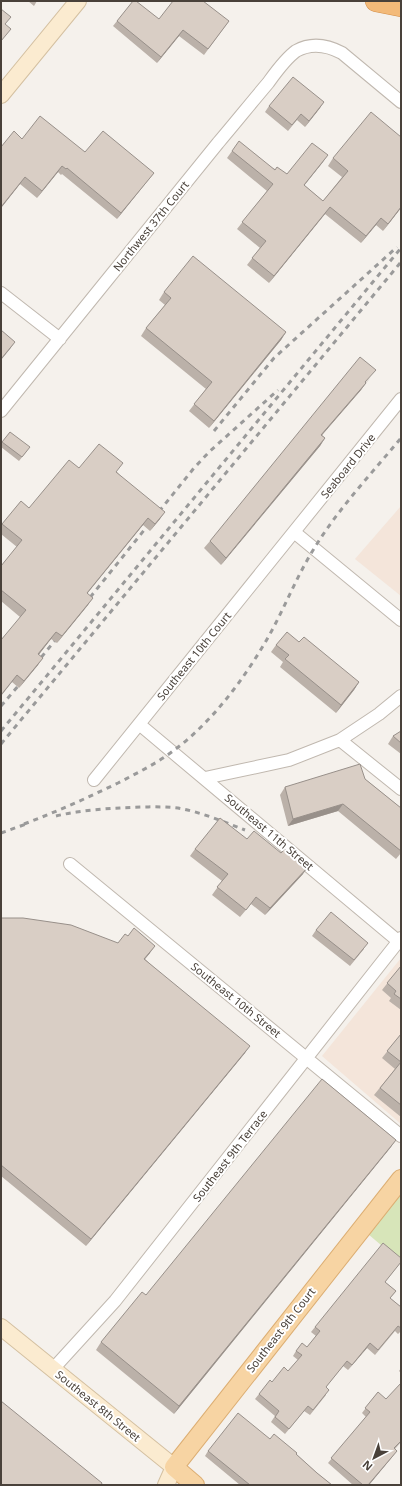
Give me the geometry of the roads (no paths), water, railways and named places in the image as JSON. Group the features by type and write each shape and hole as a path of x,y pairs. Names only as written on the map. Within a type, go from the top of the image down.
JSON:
{"highway":[{"path":"376,1 401,6"}],"main road":[{"name":"Southeast 9th Court","path":"174,1467 401,1179"},
{"name":"Southeast 8th Street","path":"174,1467 195,1485"}],"street":[{"path":"1,95 78,1"},
{"name":"Northwest 37th Court","path":"1,411 282,65 294,53 307,47 323,45 342,53 401,102"},
{"path":"1,292 60,339"},
{"name":"Seaboard Drive","path":"294,532 401,399"},
{"path":"294,532 401,620"},
{"name":"Southeast 10th Court","path":"94,780 294,532"},
{"path":"205,778 289,760 340,740 379,714 401,696"},
{"name":"Southeast 11th Street","path":"139,724 400,940"},
{"path":"340,740 401,789"},
{"name":"Southeast 10th Street","path":"70,864 401,1136"},
{"name":"Southeast 9th Terrace","path":"53,1369 115,1301 400,940"},
{"name":"Southeast 8th Street","path":"1,1326 174,1467"},
{"name":"Southeast 9th Court","path":"166,1485 174,1467"}],"railway":[{"path":"214,431 274,358 397,247"},
{"path":"1,731 401,248"},
{"path":"1,744 401,262"},
{"path":"84,605 194,468 209,452 278,390"},
{"path":"24,824 48,815 118,783 160,760 187,740 213,715 247,672 257,656 308,558 334,518 401,438"},
{"path":"35,665 61,633"},
{"path":"1,706 25,678"},
{"path":"56,816 104,809 171,807 195,812 245,830"},
{"path":"1,833 29,823"}]}
